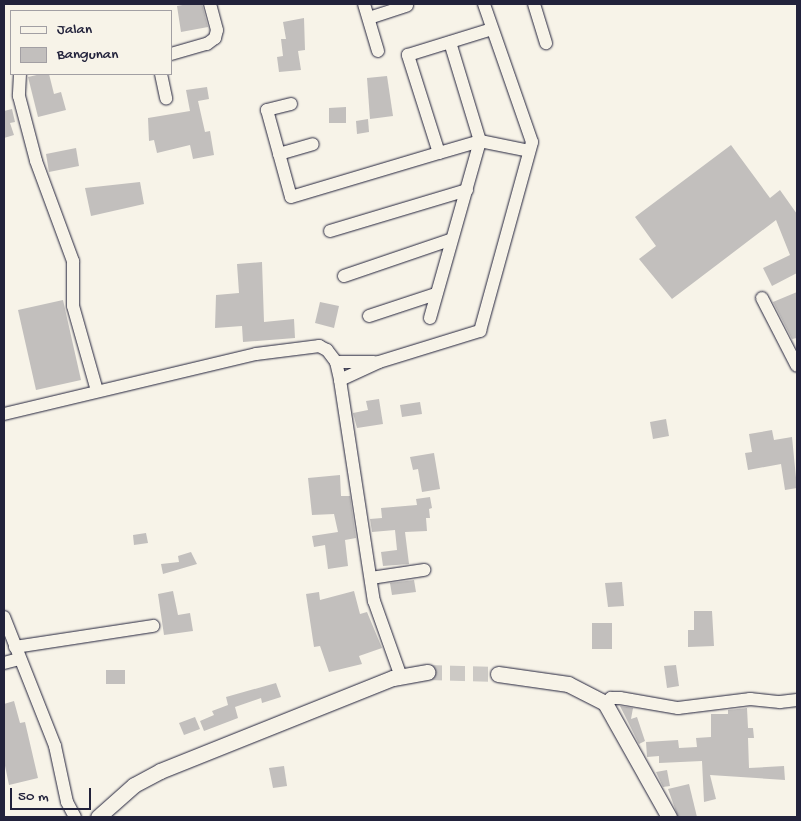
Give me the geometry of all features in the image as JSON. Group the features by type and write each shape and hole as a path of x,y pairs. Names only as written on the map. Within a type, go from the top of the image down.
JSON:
{"street":[{"path":"172,54 207,44 215,38 217,30 210,4"},
{"path":"364,4 378,51"},
{"path":"340,380 379,362 480,330 532,142 484,4"},
{"path":"534,4 546,43"},
{"path":"368,18 409,5"},
{"path":"440,153 408,55 492,29"},
{"path":"430,318 450,240 467,190 480,141 450,42"},
{"path":"20,75 19,96 36,161 73,261 73,306 97,391"},
{"path":"161,75 166,98"},
{"path":"291,104 267,110 291,197 480,141 529,151"},
{"path":"279,154 313,144"},
{"path":"330,231 467,190"},
{"path":"344,276 450,240"},
{"path":"369,316 436,294"},
{"path":"762,298 797,366"},
{"path":"4,414 97,391 294,348 319,346 332,354 340,380 371,578 381,627 401,677"},
{"path":"336,362 379,362"},
{"path":"371,578 424,570"},
{"path":"4,616 19,660 53,740 67,802 75,817"},
{"path":"15,647 153,626"},
{"path":"4,663 19,660"},
{"path":"98,817 120,795 147,777 401,677 427,672"},
{"path":"498,674 568,684 605,703 669,817"},
{"path":"605,703 620,698 678,708 750,699 780,702 797,700"}],"building":[{"path":"202,4 208,27 181,32 177,6"},
{"path":"304,18 305,50 298,51 301,70 279,72 277,57 283,56 281,39 286,39 283,22"},
{"path":"49,75 54,94 61,92 66,110 38,117 28,77"},
{"path":"387,76 393,116 370,119 367,78"},
{"path":"207,87 209,99 198,101 205,132 210,131 214,155 193,159 190,145 157,153 154,140 149,141 148,118 190,111 186,90"},
{"path":"346,107 346,123 329,123 329,108"},
{"path":"12,109 15,122 10,123 14,135 4,138 4,111"},
{"path":"368,119 369,132 357,134 356,121"},
{"path":"731,145 770,198 780,190 797,214 797,273 772,286 763,268 790,255 776,220 672,299 639,259 656,246 635,217"},
{"path":"76,148 79,166 49,172 46,154"},
{"path":"140,182 144,204 91,216 85,188"},
{"path":"262,262 264,322 294,319 295,338 243,342 242,326 215,328 216,295 239,293 237,264"},
{"path":"797,292 797,338 792,339 773,302"},
{"path":"63,300 81,380 36,390 18,310"},
{"path":"320,302 339,306 334,328 315,323"},
{"path":"379,399 383,424 357,428 353,413 368,410 366,401"},
{"path":"420,402 422,414 402,417 400,405"},
{"path":"666,419 669,436 653,439 650,422"},
{"path":"772,430 774,440 792,437 797,488 785,490 781,464 748,470 745,453 752,452 749,434"},
{"path":"434,453 440,489 422,492 418,469 413,470 410,457"},
{"path":"340,475 341,496 350,496 356,538 345,540 348,566 328,569 325,545 314,547 312,536 338,532 334,514 312,515 308,478"},
{"path":"430,497 432,508 429,509 430,518 426,518 427,531 405,532 409,564 383,566 381,552 397,550 395,530 372,532 370,519 382,518 381,508 417,505 416,499"},
{"path":"146,533 148,543 134,545 133,535"},
{"path":"191,552 197,564 163,574 161,564 179,562 178,556"},
{"path":"414,580 416,592 392,595 390,583"},
{"path":"622,582 624,606 608,607 605,583"},
{"path":"173,591 178,615 190,613 193,631 164,635 158,594"},
{"path":"354,591 360,614 367,612 382,648 359,656 362,664 329,672 320,646 314,647 306,594 319,592 320,600"},
{"path":"694,611 712,611 714,646 688,647 688,630 694,630"},
{"path":"592,623 612,623 612,649 592,649"},
{"path":"676,665 679,686 667,688 664,666"},
{"path":"106,670 125,670 125,684 106,684"},
{"path":"276,683 281,697 262,703 261,698 235,707 238,718 204,731 200,721 214,715 212,711 228,705 226,697"},
{"path":"14,701 20,723 25,722 38,778 9,785 4,761 4,704"},
{"path":"620,706 633,708 631,719 637,717 645,741 639,744"},
{"path":"747,708 748,728 753,728 754,738 748,738 749,768 784,766 785,780 710,775 716,799 704,802 702,761 659,763 659,756 647,757 646,742 678,740 679,748 697,747 696,738 711,737 711,714 728,714 728,710"},
{"path":"195,717 200,729 184,735 179,723"},
{"path":"284,766 287,786 273,788 269,768"},
{"path":"667,770 670,786 663,787 656,772"},
{"path":"689,784 697,817 678,817 668,789"}],"tunnel":[{"path":"427,672 498,674"}]}
